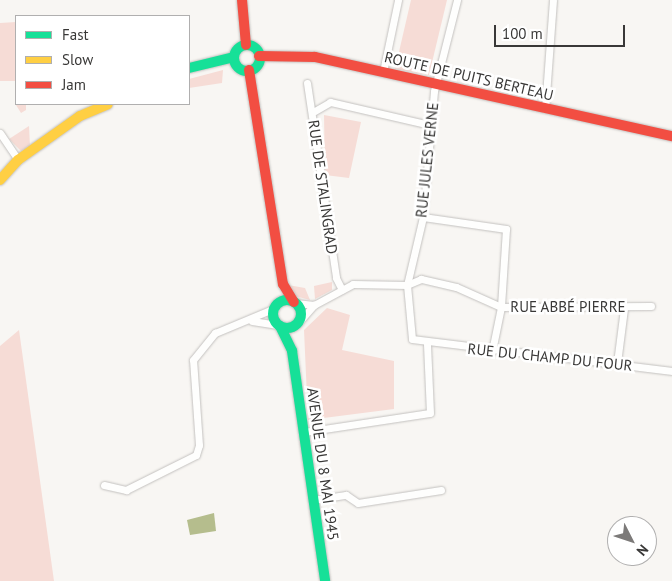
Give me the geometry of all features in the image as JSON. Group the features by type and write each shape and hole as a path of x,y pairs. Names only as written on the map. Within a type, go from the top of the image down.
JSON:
{"main road":[{"path":"242,0 246,45 259,56 249,70 283,284 295,303 275,307"},
{"path":"190,68 234,57 246,45"},
{"name":"ROUTE DE PUITS BERTEAU","path":"259,56 285,53 383,72 672,136"},
{"path":"234,57 238,68 249,70"},
{"path":"0,180 18,160 80,116 106,105"},
{"path":"275,307 283,284"},
{"name":"AVENUE DU 8 MAI 1945","path":"292,351 300,310 295,303"},
{"name":"AVENUE DU 8 MAI 1945","path":"275,307 279,326 292,351 325,581"},
{"path":"279,326 298,323"}],"street":[{"path":"383,72 398,0"},
{"name":"RUE JULES VERNE","path":"407,285 423,217 430,125 457,0"},
{"path":"545,109 553,0"},
{"name":"RUE DE STALINGRAD","path":"306,83 313,112 336,278 342,290"},
{"path":"313,112 330,102 430,125"},
{"path":"0,133 18,160"},
{"path":"298,323 314,305 360,282 407,285 421,279 456,287 501,307 506,230 423,217"},
{"name":"RUE DU CHAMP DU FOUR","path":"407,285 412,306 408,328 412,339 427,343 617,363 672,371"},
{"path":"295,303 314,305"},
{"name":"RUE ABBÉ PIERRE","path":"492,351 501,307 624,308 651,306"},
{"path":"104,485 126,490 196,455 200,445 193,360 203,342 215,333 251,321 275,307"},
{"path":"617,363 624,308"},
{"path":"251,321 279,326"},
{"path":"304,432 430,413 427,343"},
{"path":"313,500 346,495 358,503 441,490"}],"shaded area":[{"path":"411,0 447,0 429,75 395,69"},
{"path":"15,22 15,81 0,81 0,23"},
{"path":"223,70 222,83 190,88 190,79"},
{"path":"16,105 26,105 26,110 21,113"},
{"path":"324,115 361,122 349,178 325,175"},
{"path":"29,126 30,147 21,151 9,139"},
{"path":"332,282 332,290 315,299 314,286"},
{"path":"288,285 305,288 310,300 295,296"},
{"path":"327,308 350,315 342,350 394,361 394,409 308,420 304,330"},
{"path":"19,330 54,581 0,581 0,346"},
{"path":"214,513 216,531 190,535 187,520"}],"traffic: fast":[{"path":"247,45 256,49 260,58 256,67 247,71 238,67 234,58 238,49 247,45"},
{"path":"190,68 234,57"},
{"path":"287,300 297,304 301,314 297,324 287,328 277,324 273,314 277,304 287,300"},
{"path":"280,326 292,351 325,581"}],"traffic: slow":[{"path":"0,180 18,160 80,116 106,105"}],"traffic: jam":[{"path":"242,0 246,45"},
{"path":"259,56 315,57 672,136"},
{"path":"249,70 283,284 294,302"}]}
